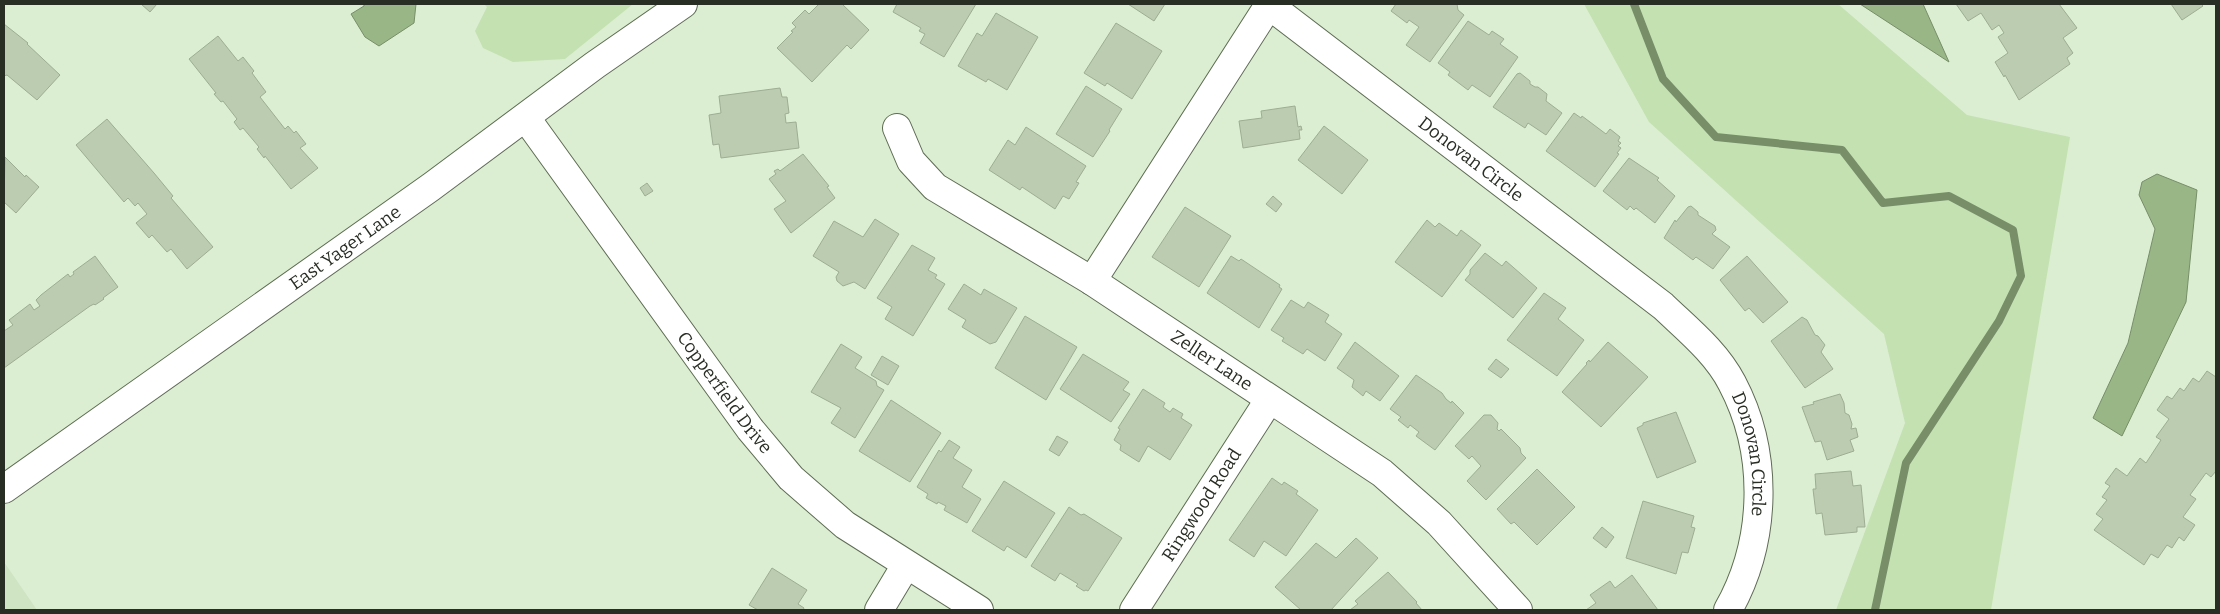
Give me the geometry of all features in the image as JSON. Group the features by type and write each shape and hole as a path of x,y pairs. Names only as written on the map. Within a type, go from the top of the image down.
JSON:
{"street":[{"name":"East Yager Lane","path":"4,489 526,118 595,66 683,4"},
{"name":"Donovan Circle","path":"1092,281 1269,5 1663,306 1702,343 1731,382 1751,427 1759,467 1758,508 1753,545 1744,574 1728,610"},
{"name":"Copperfield Drive","path":"526,118 750,429 785,471 845,525 979,610"},
{"name":"Zeller Lane","path":"897,128 911,161 935,187 1092,281 1270,400 1328,435 1382,473 1440,523 1518,610"},
{"name":"Ringwood Road","path":"1134,610 1270,400"},
{"path":"878,610 906,565"}],"shaded area":[{"path":"364,4 416,4 414,23 379,46 365,37 351,14 364,6"},
{"path":"484,4 633,4 565,59 513,62 483,48 475,31 487,7"},
{"path":"1584,4 1838,4 1967,115 2070,137 1991,610 1836,610 1905,423 1884,334 1649,122"},
{"path":"1860,4 1923,4 1949,62"},
{"path":"2157,174 2197,190 2186,302 2122,436 2093,418 2128,343 2155,229 2139,195 2142,182"},
{"path":"4,562 37,610 4,610"}],"building":[{"path":"141,4 157,4 150,12"},
{"path":"819,4 842,4 869,30 851,49 847,45 812,82 777,48 796,27 792,23 805,10 809,14"},
{"path":"897,4 976,4 944,57 920,43 925,34 919,31 921,28 893,12"},
{"path":"1128,4 1165,4 1154,21"},
{"path":"1396,4 1457,4 1458,10 1464,15 1430,62 1406,45 1419,27 1409,20 1407,23 1391,11"},
{"path":"1956,4 2059,4 2077,28 2063,38 2073,53 2067,58 2070,64 2019,100 2005,75 2004,77 1995,62 2008,53 1998,37 2004,33 1999,25 1992,30 1981,13 1968,21"},
{"path":"2171,4 2201,4 2203,6 2182,20"},
{"path":"996,13 1038,37 1007,90 988,79 986,82 958,66 977,33 982,36"},
{"path":"1468,21 1489,35 1492,31 1504,39 1500,44 1518,57 1490,97 1472,85 1468,90 1448,75 1450,72 1438,63"},
{"path":"1116,23 1162,51 1132,99 1107,83 1105,86 1084,73"},
{"path":"4,24 28,43 60,75 37,100 7,75 4,76"},
{"path":"218,36 238,61 243,57 254,71 252,73 266,92 260,97 285,129 288,126 294,133 296,131 306,144 300,148 318,168 291,189 265,156 264,158 257,149 259,147 243,128 240,130 234,122 237,119 223,101 221,102 214,94 216,93 189,59"},
{"path":"1520,73 1530,81 1530,84 1547,94 1546,101 1562,113 1546,135 1528,123 1525,128 1493,107 1517,74"},
{"path":"1086,86 1122,109 1093,157 1056,134"},
{"path":"780,88 782,97 787,97 789,113 785,114 786,123 796,122 799,148 721,158 719,144 713,145 709,115 721,113 719,96"},
{"path":"1295,106 1298,127 1301,126 1302,130 1299,130 1300,139 1243,148 1239,121 1262,118 1261,111"},
{"path":"1574,113 1581,118 1582,116 1606,134 1610,129 1620,137 1618,141 1621,143 1618,146 1621,148 1617,153 1619,154 1595,187 1546,151"},
{"path":"107,119 154,173 173,196 171,198 213,247 187,269 171,249 167,252 152,235 149,238 136,223 147,214 138,203 135,206 128,198 124,202 76,145"},
{"path":"1324,126 1368,160 1342,194 1298,160"},
{"path":"1026,127 1086,166 1076,182 1079,183 1069,199 1063,196 1055,209 1022,187 1020,190 989,170 1008,140 1015,145"},
{"path":"803,154 829,186 827,187 835,198 791,233 774,209 786,201 769,179 776,174 774,171 778,169 780,171"},
{"path":"5,157 25,177 26,175 39,187 16,213 4,202"},
{"path":"1629,158 1659,178 1657,180 1675,196 1655,223 1636,208 1634,210 1630,206 1627,210 1603,191"},
{"path":"647,183 653,191 645,196 640,188"},
{"path":"1273,196 1282,204 1276,212 1266,204"},
{"path":"1691,206 1698,212 1698,215 1715,226 1716,230 1712,234 1730,247 1713,269 1696,257 1693,260 1664,238 1675,220 1676,222 1688,207"},
{"path":"1185,207 1231,236 1199,287 1152,257"},
{"path":"875,219 899,234 865,289 854,282 843,286 837,281 836,277 839,272 813,256 834,221 863,237"},
{"path":"1427,220 1435,227 1439,223 1457,236 1461,230 1481,245 1442,297 1395,262"},
{"path":"912,245 935,258 928,270 937,275 935,278 945,284 913,336 885,319 892,307 877,298"},
{"path":"1485,253 1502,266 1506,261 1537,288 1513,318 1465,280 1470,274 1470,270"},
{"path":"95,256 118,287 104,299 90,306 4,368 4,331 13,325 9,320 30,304 34,310 40,306 36,300 41,295 68,274 70,277 74,274 73,272"},
{"path":"1231,256 1239,261 1241,259 1280,285 1279,287 1282,289 1259,328 1207,293"},
{"path":"1747,256 1788,302 1763,323 1749,308 1745,311 1720,280"},
{"path":"964,284 981,295 984,289 1017,308 996,342 990,344 962,327 966,320 948,309"},
{"path":"1544,293 1566,308 1558,319 1584,340 1557,376 1507,340"},
{"path":"1291,300 1304,308 1308,302 1329,315 1325,322 1342,334 1325,361 1307,349 1303,354 1282,341 1284,338 1271,330"},
{"path":"1025,316 1077,347 1046,400 995,368"},
{"path":"1802,317 1807,320 1815,335 1825,345 1821,352 1833,369 1805,388 1771,341"},
{"path":"1355,342 1399,376 1380,401 1366,391 1363,396 1352,387 1354,380 1337,368"},
{"path":"1608,342 1648,377 1601,427 1562,392 1586,363 1589,360 1590,362"},
{"path":"841,344 862,357 855,368 876,381 877,386 884,390 855,438 831,423 841,408 811,392"},
{"path":"1083,354 1129,382 1123,390 1130,394 1111,422 1060,389"},
{"path":"882,356 899,366 888,385 871,375"},
{"path":"1496,359 1509,369 1501,378 1488,369"},
{"path":"2207,371 2216,377 2216,471 2211,477 2206,473 2190,495 2196,499 2183,517 2195,525 2184,541 2179,537 2172,548 2167,545 2158,558 2151,554 2144,565 2094,530 2103,519 2096,514 2107,500 2102,497 2110,486 2105,483 2116,468 2127,476 2140,458 2146,463 2161,440 2156,437 2169,419 2157,410 2167,396 2172,399 2180,388 2184,391 2193,378 2199,382"},
{"path":"1416,375 1442,393 1446,399 1451,403 1452,401 1464,413 1435,450 1416,436 1419,432 1410,425 1408,428 1398,420 1401,417 1390,409"},
{"path":"1143,389 1165,403 1163,407 1170,412 1173,408 1183,414 1181,418 1192,425 1170,460 1148,446 1139,462 1120,450 1121,445 1114,440 1120,429 1118,428"},
{"path":"1840,394 1844,403 1845,413 1849,415 1852,424 1851,429 1856,428 1858,437 1850,440 1854,451 1827,460 1821,441 1815,442 1802,407"},
{"path":"891,400 941,433 910,482 859,451"},
{"path":"1676,412 1696,462 1657,478 1637,428 1643,425 1643,423"},
{"path":"1484,415 1491,415 1498,423 1497,429 1499,431 1501,429 1520,448 1521,453 1526,458 1486,500 1467,481 1481,466 1472,456 1469,459 1455,446"},
{"path":"1057,436 1068,442 1059,456 1049,450"},
{"path":"949,440 960,447 953,458 972,470 962,487 981,499 967,523 944,510 946,506 926,498 928,494 917,487 939,450 941,452"},
{"path":"1537,469 1575,507 1537,545 1514,522 1511,524 1497,509"},
{"path":"1851,471 1853,486 1861,485 1865,527 1857,527 1857,532 1825,535 1822,513 1816,514 1813,489 1816,489 1815,474"},
{"path":"1272,478 1282,485 1284,482 1298,491 1296,494 1318,510 1286,556 1264,541 1254,557 1229,540"},
{"path":"1004,481 1055,513 1026,558 1007,546 1004,551 972,531"},
{"path":"1643,501 1694,516 1691,527 1695,528 1688,553 1682,552 1676,574 1626,558"},
{"path":"1069,507 1081,515 1084,514 1122,538 1088,591 1084,591 1076,586 1078,584 1060,573 1055,581 1031,566"},
{"path":"1602,527 1614,537 1606,548 1593,538"},
{"path":"1356,538 1378,558 1331,610 1301,610 1275,587 1316,543 1336,558"},
{"path":"772,568 807,590 798,604 804,608 803,610 758,610 749,605"},
{"path":"1388,572 1417,602 1422,610 1350,610 1358,604 1355,601"},
{"path":"1632,575 1658,610 1586,610 1596,603 1590,595 1610,581 1615,588"}],"waterway":[{"path":"1634,4 1663,79 1716,137 1842,150 1883,203 1949,196 2013,230 2021,276 1999,321 1906,463 1875,610"}]}
